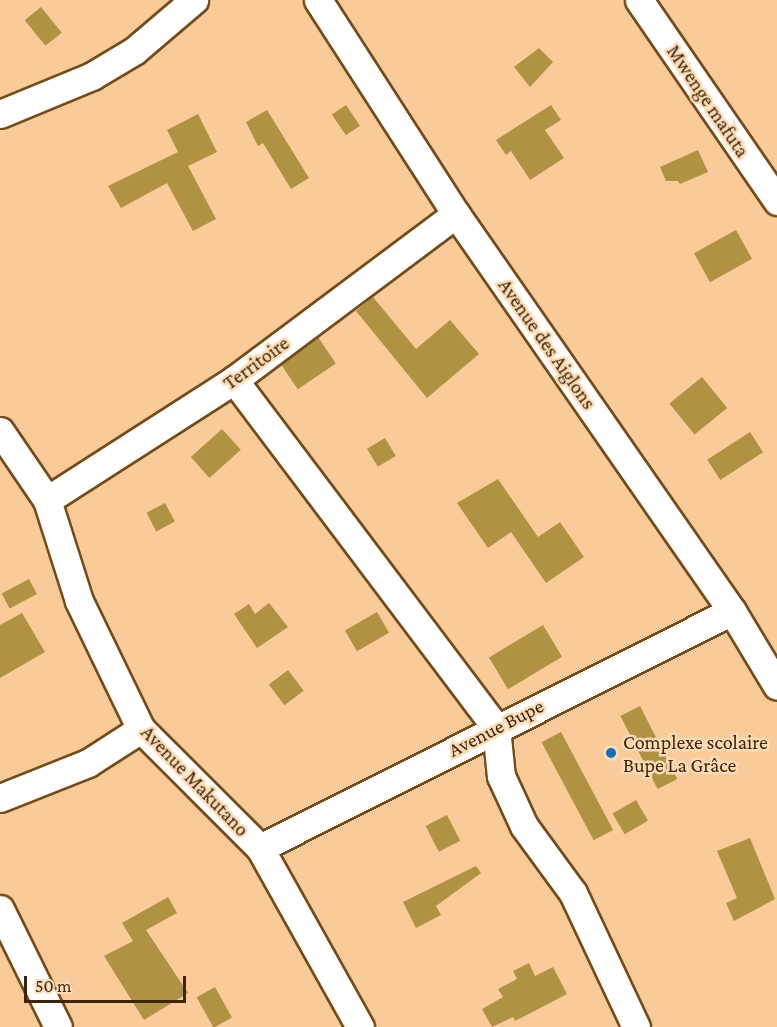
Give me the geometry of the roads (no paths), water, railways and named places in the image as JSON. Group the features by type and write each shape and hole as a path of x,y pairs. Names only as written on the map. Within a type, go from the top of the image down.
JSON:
{"street":[{"path":"0,114 92,76 134,51 194,0"},
{"name":"Avenue des Aiglons","path":"318,0 456,214 732,611 777,686"},
{"name":"Mwenge mafuta","path":"639,0 777,201"},
{"name":"Territoire","path":"47,500 234,380 456,214"},
{"path":"234,380 496,728 501,776 524,826 573,894 636,1027"},
{"name":"Avenue Makutano","path":"0,431 47,500 79,601 141,729 260,848 360,1027"},
{"name":"Avenue Bupe","path":"260,848 732,611"},
{"path":"0,798 88,763 141,729"},
{"path":"0,909 58,1027"}],"place":[{"name":"Complexe scolaire Bupe La Grâce","path":"611,753"}]}
